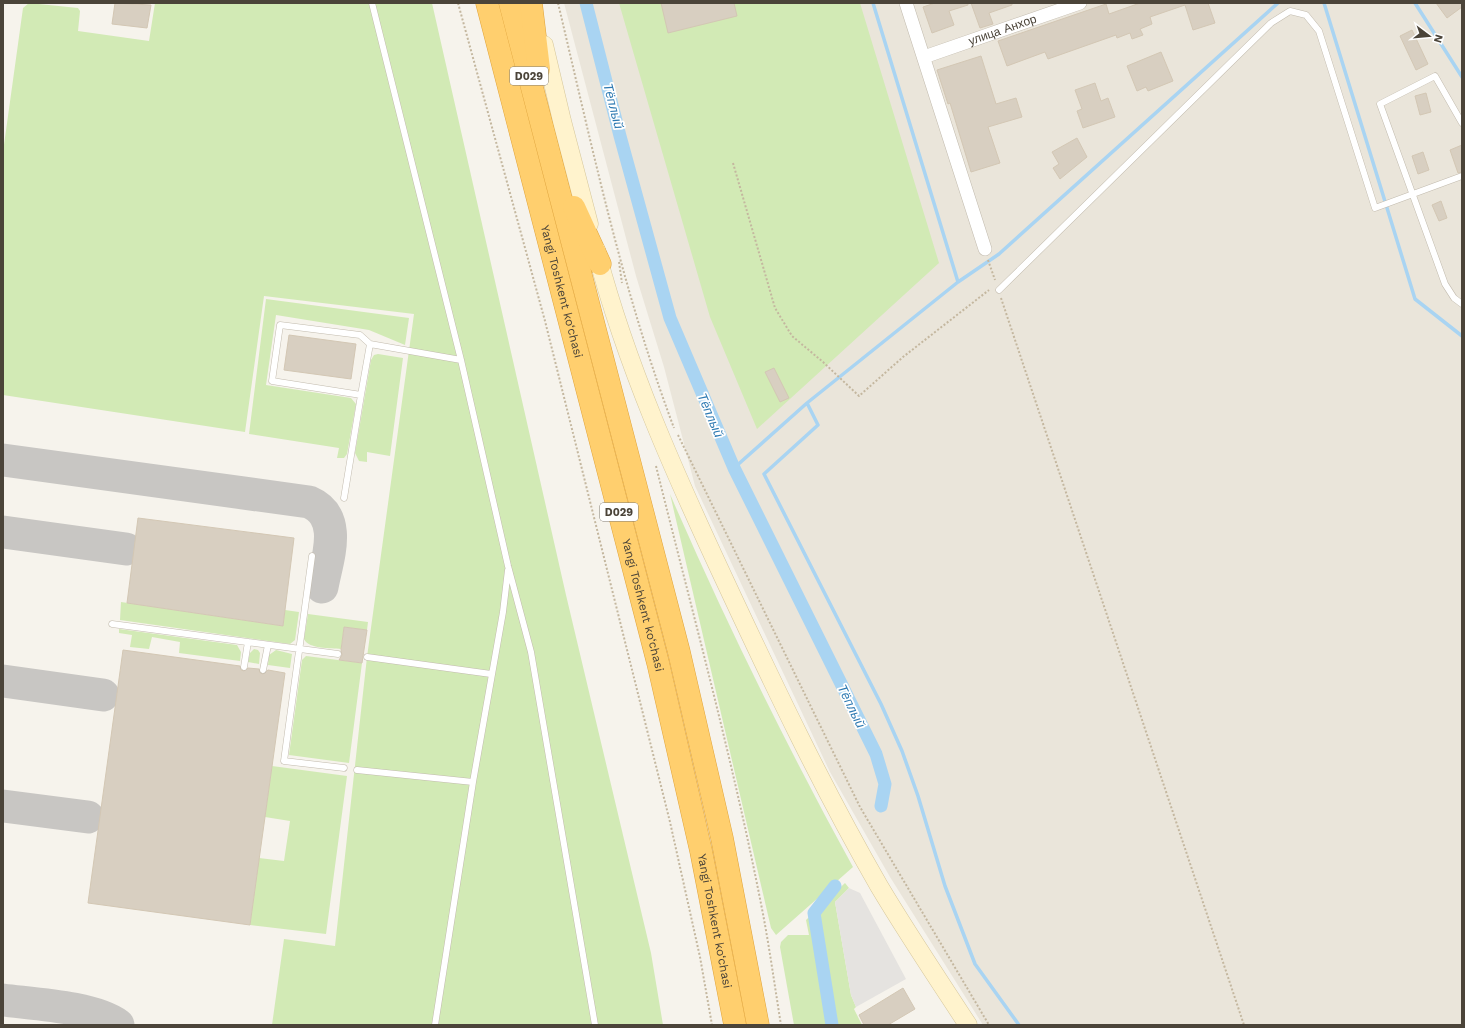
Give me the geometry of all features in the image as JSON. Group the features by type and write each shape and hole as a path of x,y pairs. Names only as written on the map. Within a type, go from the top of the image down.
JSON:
{"highway":[{"name":"Yangi Toshkent ko‘chasi","path":"487,3 658,663 701,850 735,1025"},
{"name":"Yangi Toshkent ko‘chasi","path":"510,3 699,737 722,838 758,1025"},
{"path":"532,3 548,149 600,264"}],"main road":[{"path":"535,3 562,121 600,264 633,369 700,527 808,754 880,886 968,1025"}],"street":[{"path":"906,3 985,249"},
{"name":"улица Анхор","path":"924,57 1080,3"}],"lane":[{"path":"372,3 460,360 508,566 531,652 595,1025"},
{"path":"998,288 1271,23 1290,11 1306,15 1319,31 1374,208 1462,176"},
{"path":"1462,123 1436,76 1380,104 1445,284 1454,298 1462,304"},
{"path":"361,395 272,381 280,325 360,335 370,344 460,360"},
{"path":"344,498 370,344"},
{"path":"312,556 284,761 344,768"},
{"path":"435,1025 473,782 503,612 508,566"},
{"path":"112,624 338,654"},
{"path":"244,667 248,642"},
{"path":"263,670 268,645"},
{"path":"367,657 491,674"},
{"path":"357,770 473,782"}],"path":[{"path":"458,3 547,328 664,799 700,957 712,1025"},
{"path":"558,3 617,252 622,283"},
{"path":"733,163 775,308 792,336 823,362 858,396 903,357 998,288"},
{"path":"985,249 1244,1025"},
{"path":"617,252 640,323 653,372 677,433 860,807 989,1025"},
{"path":"654,461 706,666 742,820 763,914 782,1025"}],"shaded area":[{"path":"564,3 1462,3 1462,1025 983,1025 890,877 830,772 695,486 664,367 636,276"},
{"path":"849,888 860,893 906,979 856,1007 851,995 835,902"}],"green space":[{"path":"29,3 78,8 80,11 78,31 149,41 155,3 432,3 566,595 651,953 663,1025 272,1025 284,939 335,946 367,657 414,314 264,296 245,432 3,395 3,152 23,8"},
{"path":"619,3 860,3 939,263 757,429 710,317"},
{"path":"266,299 409,318 405,345 369,330 276,315 266,385 351,398 356,404 347,454 344,458 337,458 339,448 249,434"},
{"path":"378,354 403,358 390,456 367,452 367,462 359,461 355,453 371,360 374,355"},
{"path":"670,494 734,636 780,729 853,867 776,935 771,928"},
{"path":"121,602 283,626 285,610 299,612 295,640 290,644 120,620"},
{"path":"308,614 368,622 367,630 344,627 341,649 310,645 304,639"},
{"path":"119,629 237,645 241,652 240,661 179,653 180,642 152,637 149,649 130,647 132,635 119,633"},
{"path":"254,649 258,650 260,653 259,664 248,662 250,653"},
{"path":"276,650 292,654 290,668 268,665 269,655"},
{"path":"306,656 362,663 349,763 289,755 302,660"},
{"path":"272,766 347,776 326,934 250,925 259,858 284,861 290,821 265,817"},
{"path":"845,883 849,888 835,902 851,995 856,1007 854,1009 862,1025 794,1025 780,947 781,942 788,935 809,935 806,920"}],"building":[{"path":"115,3 151,5 147,28 112,24"},
{"path":"661,3 734,3 737,16 668,33"},
{"path":"935,3 968,3 968,5 949,11 954,25 932,33 923,7"},
{"path":"971,3 1012,3 1012,5 989,13 993,24 980,28"},
{"path":"1140,3 1208,3 1215,23 1193,30 1185,5 1150,17 1152,24 1140,29 1143,35 1132,39 1130,33 1117,38 1116,35 1048,59 1045,52 1007,66 998,41 1106,4 1109,14"},
{"path":"1436,3 1462,3 1462,7 1447,18"},
{"path":"1412,30 1428,64 1416,70 1400,36"},
{"path":"1161,52 1173,81 1148,91 1146,87 1137,91 1127,66"},
{"path":"981,56 996,104 1016,98 1022,117 988,127 1000,163 971,172 950,103 948,104 937,70"},
{"path":"1095,83 1101,101 1108,98 1115,117 1083,128 1077,111 1082,109 1075,90"},
{"path":"1426,93 1431,112 1420,115 1415,96"},
{"path":"1077,138 1087,157 1060,179 1053,168 1059,164 1052,152"},
{"path":"1462,145 1462,172 1458,173 1450,150"},
{"path":"1423,152 1429,170 1418,174 1412,156"},
{"path":"1441,201 1447,218 1439,221 1432,205"},
{"path":"289,335 356,344 351,379 284,370"},
{"path":"774,368 789,398 780,402 765,372"},
{"path":"138,518 294,538 283,626 127,603"},
{"path":"344,627 367,630 362,663 339,660 342,655 341,650"},
{"path":"123,650 240,666 241,670 244,671 248,668 259,669 260,673 263,674 268,670 285,673 250,925 88,903"},
{"path":"903,988 915,1009 888,1025 864,1025 859,1015"}],"waterway":[{"name":"Тёплый","path":"586,3 620,136 670,318 734,468 876,754 885,784 881,806"},
{"path":"873,3 958,282"},
{"path":"1019,1025 975,964 945,886 918,796 902,751 881,704 764,474 818,425 807,403 958,282 999,254 1278,3"},
{"path":"1324,3 1415,299 1462,336"},
{"path":"1415,3 1462,77"},
{"path":"734,468 807,403"},
{"name":"Тёплый","path":"832,1025 814,913 835,886"}],"taxiway":[{"path":"3,460 309,502 320,509 330,528 329,552 322,587"},
{"path":"3,532 126,549"},
{"path":"3,681 103,695"},
{"path":"3,806 88,817"},
{"path":"3,1000 79,1010 94,1014 118,1025"}]}
